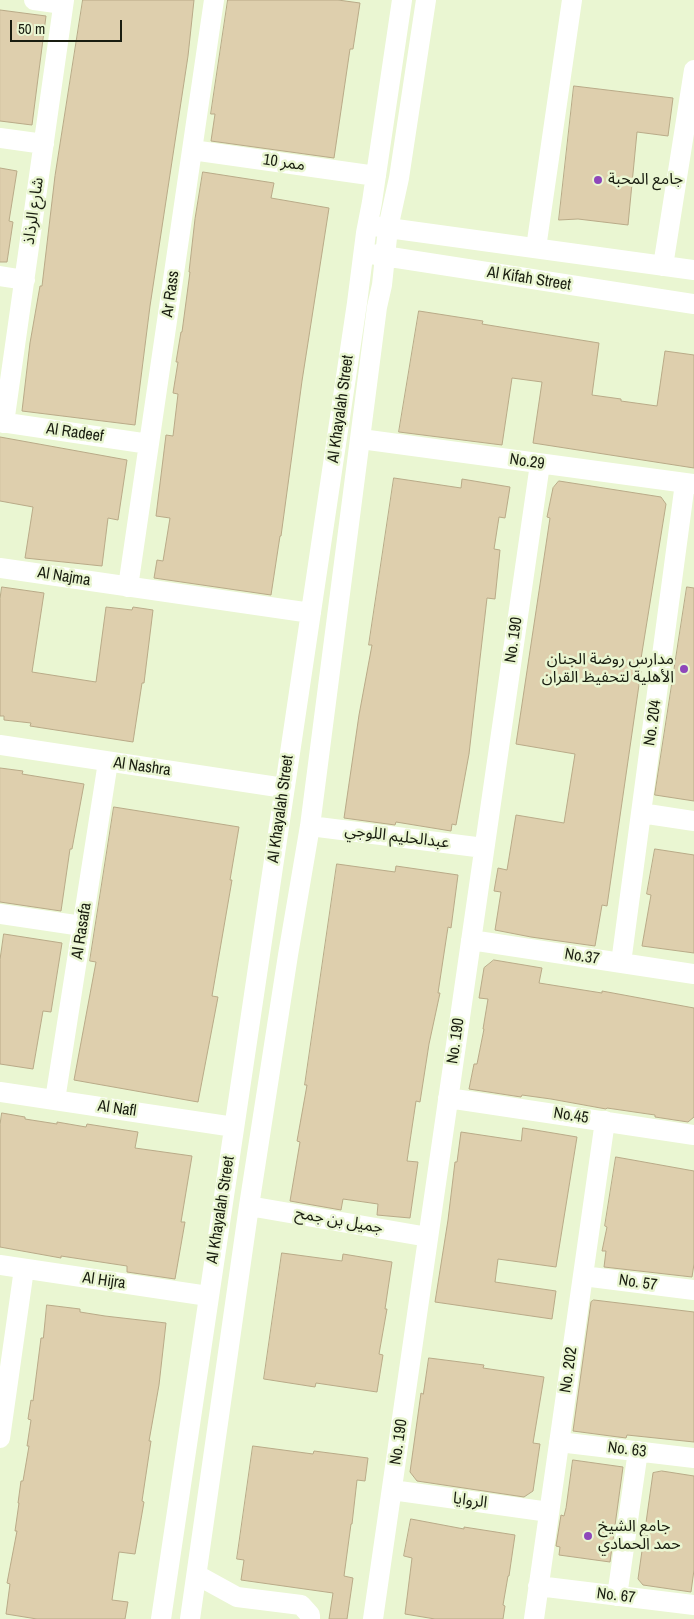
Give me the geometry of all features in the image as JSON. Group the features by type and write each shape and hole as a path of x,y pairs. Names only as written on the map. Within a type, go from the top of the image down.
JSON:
{"street":[{"path":"34,0 63,2"},
{"name":"Ar Rass","path":"128,587 214,0"},
{"name":"Al Khayalah Street","path":"161,1619 402,0"},
{"name":"Al Khayalah Street","path":"190,1619 249,1206 310,826 388,228 398,178 426,0"},
{"path":"536,248 572,0"},
{"name":"شارع الرذاذ","path":"2,423 25,280 63,2"},
{"path":"663,266 694,70"},
{"path":"0,138 44,144"},
{"name":"ممر 10","path":"192,150 376,179"},
{"path":"376,179 378,200 381,203 389,199 398,178"},
{"name":"Al Kifah Street","path":"368,225 694,270"},
{"name":"Al Kifah Street","path":"364,253 694,304"},
{"path":"357,303 366,274 379,275 377,307"},
{"path":"0,276 25,280"},
{"name":"Al Radeef","path":"2,423 149,444"},
{"name":"No.29","path":"361,440 689,484"},
{"name":"No. 190","path":"373,1619 540,464"},
{"name":"No. 204","path":"621,963 689,484"},
{"name":"Al Najma","path":"0,568 311,613"},
{"name":"Al Nashra","path":"0,745 284,788"},
{"name":"Al Rasafa","path":"55,1100 108,762"},
{"path":"641,813 694,821"},
{"name":"عبدالحليم اللوجي","path":"310,826 484,848"},
{"path":"273,870 272,891 274,899 278,902 288,904 300,885"},
{"path":"0,914 82,926"},
{"path":"261,950 270,934 278,935 285,940 288,955"},
{"name":"No.37","path":"471,940 694,974"},
{"name":"Al Nafl","path":"0,1092 234,1126"},
{"name":"No.45","path":"448,1098 694,1135"},
{"name":"No. 202","path":"534,1619 605,1122"},
{"name":"جميل بن جمح","path":"249,1206 428,1236"},
{"name":"Al Hijra","path":"0,1265 208,1296"},
{"path":"0,1438 24,1269"},
{"name":"No. 57","path":"583,1276 694,1290"},
{"name":"No. 63","path":"559,1442 694,1458"},
{"path":"617,1596 638,1451"},
{"name":"الروايا","path":"392,1490 549,1512"},
{"path":"197,1575 237,1597 301,1605 310,1615 310,1619"},
{"name":"No. 67","path":"538,1586 694,1606"}],"building":[{"path":"83,0 194,0 188,56 150,306 135,425 22,411 30,343 40,286 42,286 55,176"},
{"path":"228,0 338,0 360,3 353,49 350,49 334,158 211,141 215,114 211,114"},
{"path":"0,10 46,16 32,125 0,121"},
{"path":"574,86 673,98 668,136 637,132 628,225 578,219 559,220"},
{"path":"0,168 17,171 9,221 13,222 7,262 0,262"},
{"path":"203,172 274,183 271,198 329,208 271,595 154,578 157,560 163,561 170,518 156,516 166,435 173,436 178,394 173,393 178,362 176,362 182,332 195,219"},
{"path":"419,311 483,321 482,324 599,343 592,395 621,399 621,401 657,406 665,351 694,355 694,468 533,443 542,382 512,378 502,445 399,432"},
{"path":"0,437 127,460 118,520 108,518 102,566 25,558 33,507 0,501"},
{"path":"394,478 461,488 462,479 510,487 505,518 499,517 494,549 500,550 495,599 487,598 469,754 456,825 452,824 451,831 396,822 395,825 344,818 359,715 372,645 369,645"},
{"path":"559,481 661,497 666,504 639,671 641,671 607,906 602,905 595,946 495,930 501,892 494,891 498,868 507,870 516,815 564,823 575,754 516,744 550,518 547,517 553,488"},
{"path":"2,587 44,593 32,672 96,682 106,607 132,610 133,607 153,610 144,683 142,683 133,742 30,726 31,723 4,720 4,716 0,716 0,599"},
{"name":"مدارس روضة الجنان الأهلية لتحفيظ القران","path":"687,587 694,588 694,801 655,795"},
{"path":"0,768 23,771 22,774 84,784 72,849 70,849 61,911 0,902"},
{"path":"114,807 239,827 212,996 218,997 198,1102 74,1080 96,962 90,961"},
{"path":"655,849 694,855 694,953 642,946 651,895 647,894"},
{"path":"337,864 395,872 396,866 458,875 451,928 448,927 438,993 440,993 429,1044 420,1102 416,1101 407,1161 418,1162 410,1218 377,1215 378,1204 343,1199 341,1210 290,1201 300,1142 297,1141 307,1085 305,1085"},
{"path":"4,934 62,943 51,1012 43,1011 33,1069 0,1064 0,960"},
{"path":"494,960 542,968 539,983 602,993 602,991 694,1008 694,1117 688,1122 551,1099 522,1095 521,1097 469,1089 474,1064 477,1064 488,999 479,998 484,968"},
{"path":"2,1113 57,1124 57,1122 86,1127 87,1124 138,1132 135,1148 192,1156 181,1222 185,1222 175,1279 127,1272 127,1266 61,1256 61,1258 0,1247 0,1125"},
{"path":"523,1128 577,1137 556,1267 498,1259 495,1282 556,1291 552,1319 435,1302 461,1132 521,1141"},
{"path":"616,1157 694,1171 694,1264 692,1277 604,1267 606,1251 602,1251"},
{"path":"282,1253 342,1261 343,1254 392,1262 385,1309 387,1309 379,1354 383,1355 377,1392 316,1383 315,1387 264,1379"},
{"path":"594,1300 694,1312 694,1442 627,1435 626,1438 573,1431 591,1302"},
{"path":"47,1305 80,1309 80,1312 105,1316 166,1323 159,1385 149,1441 151,1441 142,1501 144,1502 135,1554 119,1552 112,1600 128,1602 125,1619 37,1619 6,1614 10,1584 7,1583 17,1531 15,1531 21,1481 23,1481 29,1446 27,1446 31,1420 28,1419 31,1400 33,1401"},
{"path":"429,1358 484,1365 483,1368 544,1377 533,1443 540,1444 533,1491 524,1497 417,1481 410,1472 421,1393 423,1394"},
{"path":"253,1446 313,1454 314,1451 368,1458 365,1481 357,1480 344,1576 353,1578 347,1619 329,1619 333,1593 241,1580 244,1560 237,1559"},
{"path":"573,1460 623,1467 610,1562 559,1555 560,1547 556,1546 561,1515 564,1516 566,1508"},
{"path":"662,1471 694,1476 694,1570 691,1592 643,1585 638,1579 653,1473"},
{"path":"411,1519 464,1529 464,1527 515,1535 503,1605 505,1606 503,1619 435,1619 405,1614 412,1558 404,1556"}],"place":[{"name":"جامع المحبة","path":"598,180"},
{"name":"مدارس روضة الجنان الأهلية لتحفيظ القران","path":"684,669"},
{"name":"جامع الشيخ حمد الحمادي","path":"588,1536"}]}
